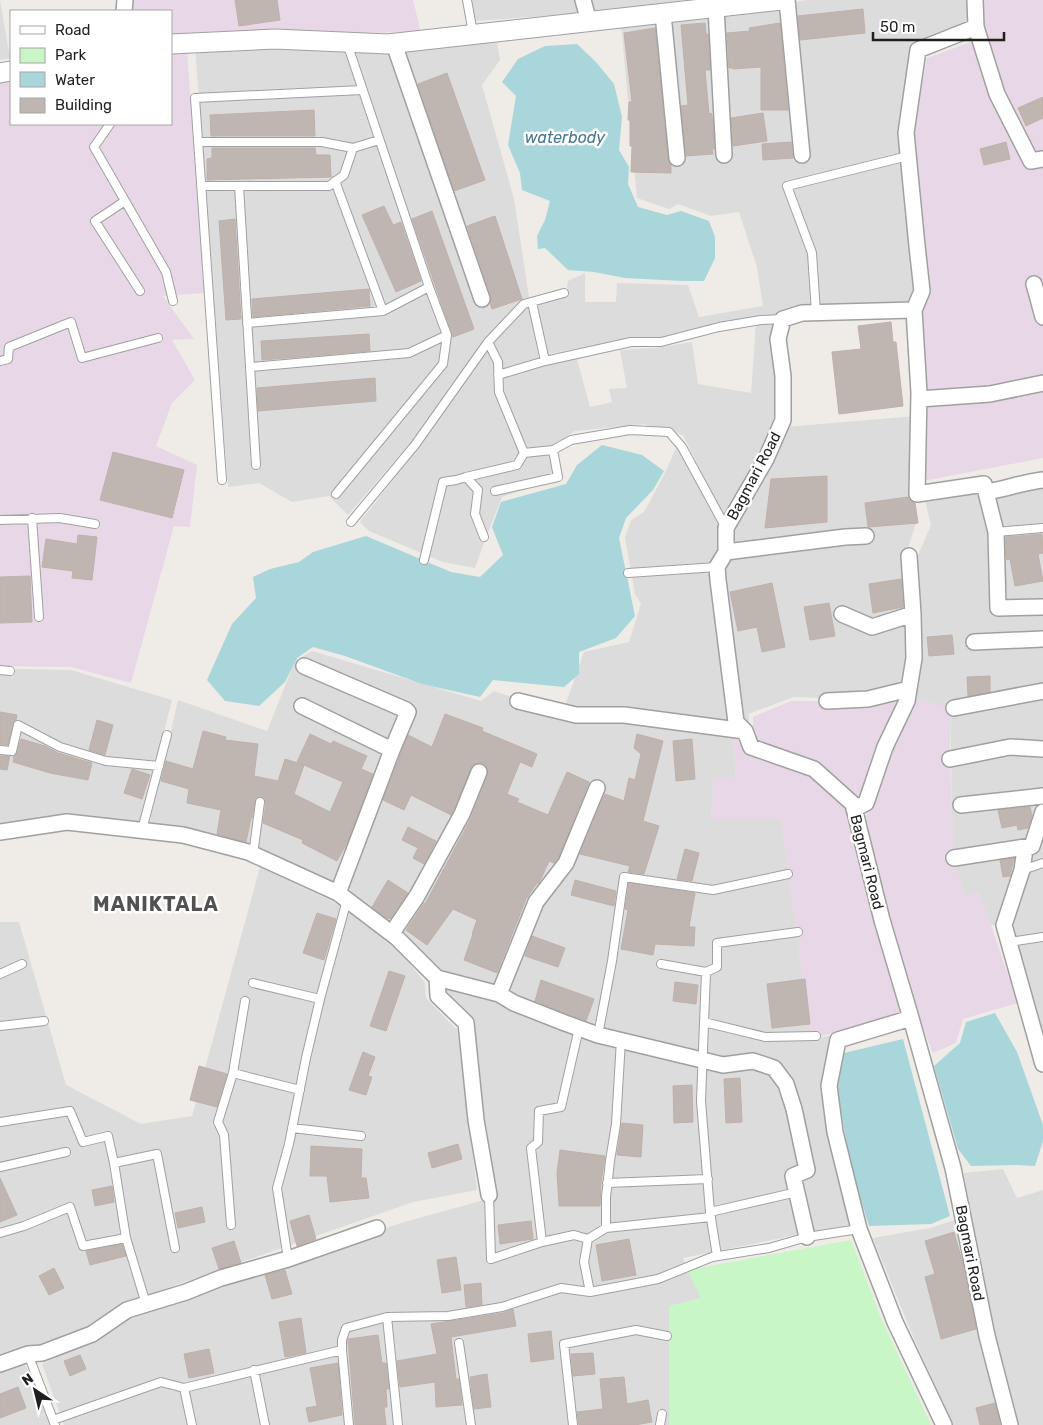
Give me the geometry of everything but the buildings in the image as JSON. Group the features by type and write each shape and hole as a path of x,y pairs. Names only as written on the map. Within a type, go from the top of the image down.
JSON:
{"street":[{"path":"583,0 589,22"},
{"path":"172,44 275,39 394,44 663,14 692,5 716,8 782,0"},
{"path":"787,0 802,155"},
{"path":"975,0 976,27 997,94 1031,161 1043,159"},
{"path":"716,8 724,155"},
{"path":"663,14 677,158"},
{"path":"976,27 918,50 906,133 922,291 914,310 919,398 917,494 984,484 996,532 998,608 1043,607"},
{"path":"394,44 482,299"},
{"path":"1034,284 1043,317"},
{"path":"783,319 802,313 816,312 914,310"},
{"name":"Bagmari Road","path":"726,552 726,528 766,459 783,420 783,376 778,339 783,319"},
{"path":"919,398 990,394 1043,383"},
{"path":"986,492 1043,480"},
{"path":"717,567 726,552 866,536"},
{"path":"854,809 866,803 885,747 907,702 914,658 909,556"},
{"name":"Bagmari Road","path":"717,567 736,722 745,731 751,747 814,769 853,804 882,920 953,1168 987,1336 1010,1425"},
{"path":"842,614 872,627 913,614"},
{"path":"974,642 1043,639"},
{"path":"304,666 408,712 392,750 343,897"},
{"path":"827,701 868,699 909,689"},
{"path":"954,708 1043,691"},
{"path":"518,700 576,715 624,715 745,731"},
{"path":"302,706 392,750"},
{"path":"950,759 1010,746 1043,749"},
{"path":"392,934 418,896 462,814 479,772"},
{"path":"499,994 536,902 566,863 597,788"},
{"path":"961,805 1043,796"},
{"path":"1043,812 1032,846 1025,849 1022,870 1004,925 1043,1064"},
{"path":"0,832 66,822 183,835 248,852 343,897 392,934 437,978 499,994 514,1002 598,1035 723,1065 753,1061 774,1068 786,1084 794,1109 807,1170 793,1176 807,1237"},
{"path":"954,858 1032,846"},
{"path":"437,978 438,996 466,1023 476,1120 488,1195"},
{"path":"911,1018 838,1040 829,1086 835,1132 859,1229 895,1322 944,1425"},
{"path":"0,1364 28,1354 42,1353 92,1334 127,1310 186,1292 221,1278 288,1259 377,1228"}],"lane":[{"path":"467,0 474,35"},
{"path":"336,494 443,364 447,335 346,42"},
{"path":"222,480 195,98 362,90"},
{"path":"109,125 94,147 166,272 173,301"},
{"path":"198,142 322,142 353,148 379,140"},
{"path":"202,186 329,186 344,175 353,148"},
{"path":"816,312 812,253 787,186 908,156"},
{"path":"335,181 383,311"},
{"path":"239,186 256,465"},
{"path":"125,201 95,221 140,291"},
{"path":"247,324 383,311 429,286"},
{"path":"351,522 415,445 488,342 524,304 564,293"},
{"path":"532,302 545,361"},
{"path":"498,374 545,361 631,342 661,342 719,327 761,320 783,319"},
{"path":"0,361 8,359 9,347 71,322 82,358 158,338"},
{"path":"250,367 409,353 447,335"},
{"path":"488,342 498,362 499,392 524,453"},
{"path":"524,453 553,450 571,440 630,430 669,432 682,447 726,528"},
{"path":"495,491 558,477 553,450"},
{"path":"424,560 443,482 517,465 524,453"},
{"path":"466,477 478,490 475,514 484,537"},
{"path":"32,518 39,617"},
{"path":"0,520 60,518 95,524"},
{"path":"996,532 1043,528"},
{"path":"628,573 717,567"},
{"path":"0,670 10,671"},
{"path":"0,750 12,751 18,725 60,747 106,761 159,766"},
{"path":"142,830 167,735"},
{"path":"253,855 260,802"},
{"path":"1022,870 1043,863"},
{"path":"598,1035 612,961 624,877 713,890 788,874"},
{"path":"288,1259 278,1188 343,897"},
{"path":"661,964 706,972 717,967 717,943 798,932"},
{"path":"1009,942 1043,937"},
{"path":"0,974 22,964"},
{"path":"706,972 701,1101 710,1214 717,1256"},
{"path":"253,983 320,999"},
{"path":"231,1225 224,1135 218,1122 233,1073 245,1001"},
{"path":"0,1026 44,1020"},
{"path":"704,1022 765,1037 816,1036"},
{"path":"542,1242 531,1148 538,1142 540,1111 561,1107 579,1028"},
{"path":"606,1228 607,1183 616,1124 621,1040"},
{"path":"233,1073 300,1090"},
{"path":"0,1122 70,1111 83,1142 108,1136 126,1238 146,1304"},
{"path":"292,1128 361,1136"},
{"path":"0,1167 66,1152"},
{"path":"114,1163 157,1154 175,1248"},
{"path":"607,1183 708,1179"},
{"path":"488,1195 491,1258 542,1242 574,1235 588,1239 606,1228 710,1214 796,1192"},
{"path":"0,1232 24,1226 70,1207 83,1246 126,1238"},
{"path":"350,1425 342,1350 342,1340 346,1328 387,1317 448,1316 502,1307 561,1288 590,1292 658,1280 712,1257 769,1248 807,1237 859,1229"},
{"path":"588,1239 584,1262 590,1292"},
{"path":"387,1317 398,1425"},
{"path":"573,1425 564,1344 636,1330 667,1336"},
{"path":"459,1343 472,1425"},
{"path":"28,1354 54,1422 161,1382 184,1388 342,1350"},
{"path":"254,1370 265,1425"},
{"path":"184,1388 192,1425"},
{"path":"660,1425 662,1414"}],"shaded area":[{"path":"0,0 10,58 0,60"},
{"path":"128,0 413,0 421,32 304,34 172,41 172,10 128,10"},
{"path":"472,0 712,0 662,7 475,21"},
{"path":"808,0 969,0 971,24 915,44 901,138 918,289 909,306 819,309 777,314 655,339 632,338 547,354 536,305 566,295 568,281 585,273 585,302 616,302 617,283 688,285 699,317 763,306 757,267 739,212 711,216 678,204 669,209 637,198 621,24"},
{"path":"982,0 1043,0 1043,458 923,481 927,410 920,316 930,292 913,135 927,58 971,42 985,19"},
{"path":"496,36 500,60 482,85 514,199 529,297 498,326 418,434 348,515 329,496 292,502 259,483 228,487 195,47"},
{"path":"187,48 204,293 163,296 194,339 172,340 195,380 172,403 156,446 197,465 190,527 174,526 131,683 71,667 0,666 0,78 10,76 10,125 172,125 172,49"},
{"path":"529,307 540,365 577,359 590,407 612,402 609,389 627,388 620,350 655,348 692,342 698,384 751,393 756,324 777,321 779,422 725,519 683,435 643,424 575,431 556,444 561,478 502,497 475,568 443,562 369,531 360,522 413,454 491,342 520,309"},
{"path":"916,416 914,493 917,520 905,557 910,605 905,688 825,698 794,697 748,714 751,731 733,736 736,777 714,779 711,819 781,819 811,1039 835,1035 825,1080 853,1224 811,1233 796,1179 810,1172 774,1063 728,1061 641,1042 439,975 334,887 149,825 178,700 267,731 295,661 312,651 481,701 494,691 562,714 584,652 629,642 641,604 635,594 625,538 631,520 644,512 677,446 720,523 785,427"},
{"path":"1043,470 1043,1040 1007,925 988,925 964,897 953,860 950,710 917,698 917,558 931,525 924,496"},
{"path":"17,669 71,670 172,700 140,826 0,829 0,674 9,675"},
{"path":"904,694 863,800 805,759 753,740 753,717 791,701 827,701"},
{"path":"917,698 950,709 954,858 964,896 979,891 1018,1003 963,1019 956,1043 933,1053 913,1003 863,820 892,748"},
{"path":"733,736 742,736 808,773 848,806 906,1014 811,1039 781,819 711,819 714,779 736,776"},
{"path":"260,867 334,902 391,940 425,983 426,998 457,1030 477,1190 413,1202 133,1300 91,1327 0,1357 0,922 19,922 66,1085 141,1124 192,1116"},
{"path":"441,981 610,1042 755,1065 771,1071 783,1087 803,1168 789,1174 801,1234 683,1258 702,1299 669,1306 669,1425 64,1425 42,1364 93,1340 127,1316 404,1222 492,1198 469,1022 440,993"},
{"path":"1003,1169 1017,1198 1043,1190 1043,1425 953,1425 915,1341 873,1238 930,1228 971,1215 964,1173"},
{"path":"23,1359 50,1425 0,1425 0,1367"}],"green space":[{"path":"851,1240 880,1316 931,1425 669,1425 669,1306 701,1298 687,1270"}],"water":[{"name":"waterbody","path":"577,44 596,62 614,84 622,117 619,150 629,167 628,184 638,207 667,215 681,211 709,221 715,237 715,258 704,281 625,278 594,272 568,270 545,248 538,249 537,236 545,220 550,201 522,190 520,173 508,145 516,96 502,82 518,59 545,46"},
{"path":"602,445 642,455 664,471 653,490 626,518 619,538 635,616 616,638 579,652 579,674 564,687 493,680 480,697 422,684 345,656 313,647 297,658 285,682 259,706 225,701 207,680 232,624 256,598 253,577 270,569 299,562 313,552 366,536 451,572 480,577 503,555 492,527 501,502 566,484 577,465"},
{"path":"995,1013 1017,1052 1043,1125 1043,1141 1035,1166 971,1166 958,1149 934,1066 960,1043 966,1022"},
{"path":"903,1039 950,1216 931,1224 869,1226 852,1171 836,1086 844,1053"}],"district":[{"name":"MANIKTALA","path":"156,904"}]}
